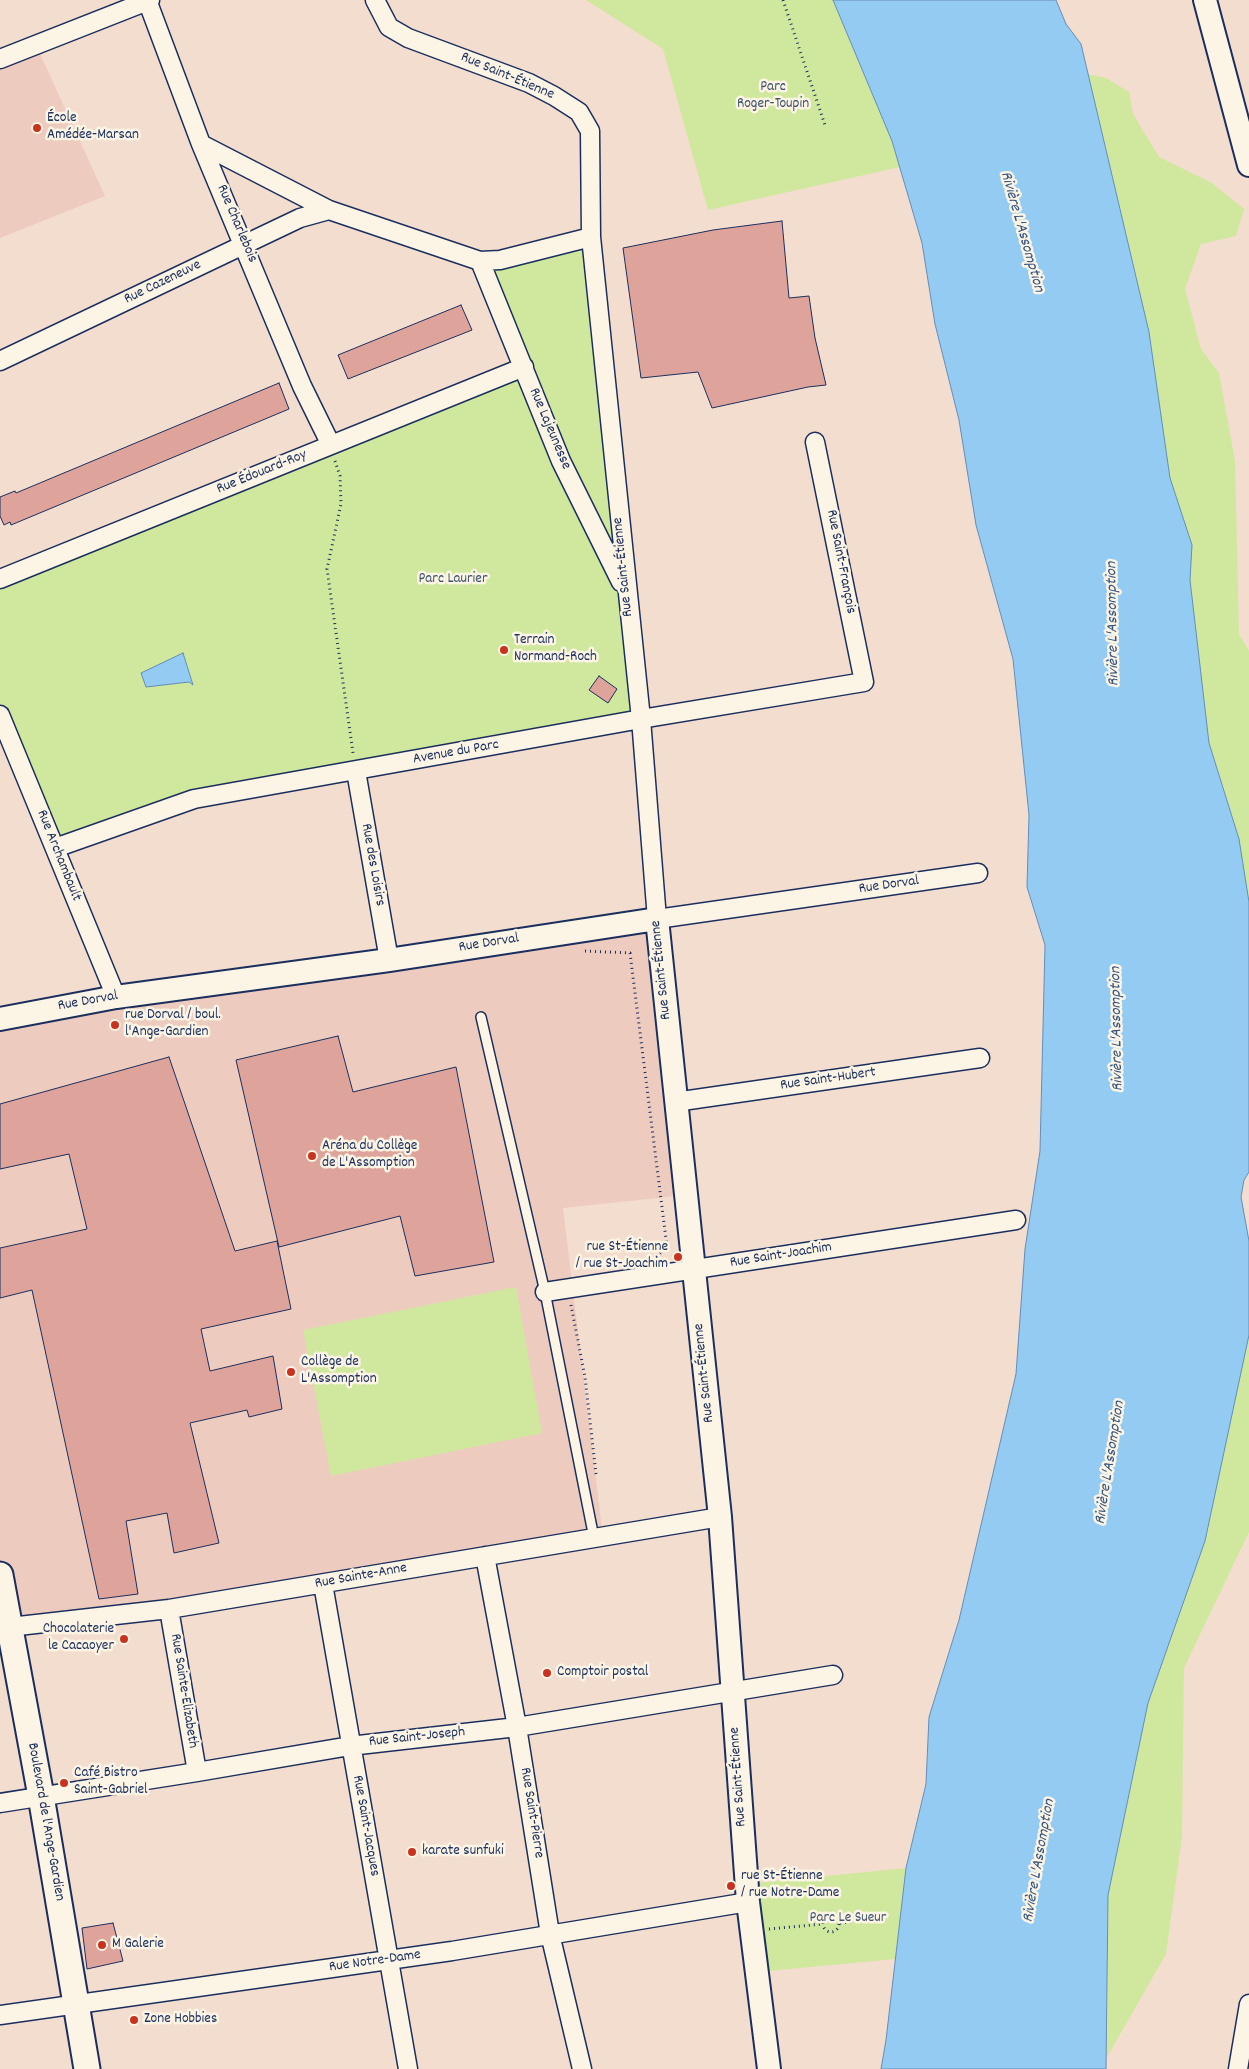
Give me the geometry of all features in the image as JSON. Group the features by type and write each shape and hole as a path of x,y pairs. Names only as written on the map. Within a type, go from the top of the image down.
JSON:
{"main road":[{"name":"Boulevard de l'Ange-Gardien","path":"0,1575 5,1627 41,1796 87,2069"}],"street":[{"path":"0,59 148,0"},
{"name":"Rue Charlebois","path":"148,0 201,144 245,244 302,386 331,445"},
{"name":"Rue Saint-Étienne","path":"374,0 389,27 408,38 529,83 579,112 590,131 591,237 640,719 675,1102 720,1517 748,1902 769,2069"},
{"path":"1205,0 1249,165"},
{"path":"201,144 329,210 480,261 500,260 591,237"},
{"name":"Rue Cazeneuve","path":"0,362 300,218 329,210"},
{"name":"Rue Lajeunesse","path":"480,261 561,461 627,593"},
{"name":"Rue Édouard-Roy","path":"0,579 524,367"},
{"name":"Rue Saint-François","path":"815,442 864,682"},
{"name":"Avenue du Parc","path":"55,848 194,799 640,719 864,682"},
{"name":"Rue Archambault","path":"0,715 116,997"},
{"name":"Rue des Loisirs","path":"356,771 389,960"},
{"name":"Rue Dorval","path":"0,1019 116,997 389,960 978,873"},
{"name":"Rue Saint-Hubert","path":"675,1102 980,1058"},
{"name":"Rue Saint-Joachim","path":"545,1292 1016,1220"},
{"name":"Rue Sainte-Anne","path":"5,1627 170,1609 720,1517"},
{"name":"Rue Saint-Pierre","path":"485,1556 517,1727 550,1934 582,2069"},
{"name":"Rue Saint-Jacques","path":"323,1584 408,2069"},
{"name":"Rue Sainte-Elizabeth","path":"170,1609 196,1772"},
{"name":"Rue Saint-Joseph","path":"0,1802 350,1746 517,1727 732,1690 833,1675"},
{"name":"Rue Notre-Dame","path":"0,2015 389,1960 748,1902"},
{"path":"1238,2069 1249,2004"}],"lane":[{"path":"481,1018 545,1292 594,1538"}],"path":[{"path":"783,0 826,128"},
{"path":"331,445 340,476 341,504 328,569 356,771"},
{"path":"562,933 572,950 630,953 667,1247 634,1279"},
{"path":"567,1289 585,1377 596,1480"},
{"path":"832,1916 837,1918 840,1923 837,1931 832,1933 825,1930 823,1924 827,1917 832,1916"},
{"path":"840,1923 873,1919"},
{"path":"752,1930 823,1924"}],"shaded area":[{"name":"École Amédée-Marsan","path":"36,45 105,196 0,238 0,59"},
{"name":"Collège de L'Assomption","path":"657,919 686,1195 563,1208 603,1537 10,1626 0,1575 0,1019"}],"green space":[{"name":"Parc Roger-Toupin","path":"586,0 833,0 892,141 900,167 708,210 663,49"},
{"path":"1088,74 1106,78 1129,92 1133,114 1159,157 1212,183 1244,209 1236,236 1201,244 1185,289 1201,349 1219,373 1235,461 1239,634 1249,651 1249,902 1239,839 1209,743 1190,580 1192,545 1170,478 1149,332"},
{"name":"Parc Laurier","path":"591,237 641,719 194,799 55,848 0,715 0,579 523,367 480,261"},
{"path":"516,1287 542,1433 331,1476 303,1330"},
{"path":"1249,1335 1249,1532 1184,1668 1182,1837 1166,1954 1107,2057 1108,1895 1148,1703 1205,1541"},
{"name":"Parc Le Sueur","path":"906,1868 896,1959 757,1972 747,1884"}],"water":[{"name":"Rivière L'Assomption","path":"833,0 1056,0 1066,24 1081,44 1149,332 1170,478 1192,545 1190,580 1209,743 1239,839 1249,902 1249,1172 1244,1180 1241,1197 1249,1241 1249,1335 1205,1541 1148,1703 1108,1895 1106,2069 881,2069 906,1868 926,1784 929,1717 959,1620 1016,1374 1025,1249 1040,1151 1045,945 1027,887 1029,815 1013,659 976,525 959,420 935,324 922,243 892,141"},
{"path":"183,653 193,685 189,682 146,687 141,673"}],"building":[{"path":"782,221 789,298 809,296 815,338 826,385 808,387 712,408 698,372 641,378 623,248 713,230"},
{"path":"461,305 472,330 348,379 338,355"},
{"path":"279,383 289,409 11,525 10,522 4,525 0,516 0,497 15,491 16,493"},
{"path":"599,676 617,689 608,703 589,690"},
{"path":"338,1036 353,1092 456,1067 494,1262 415,1276 400,1216 279,1247 236,1060"},
{"path":"169,1057 235,1251 277,1241 291,1309 201,1329 210,1371 273,1356 282,1409 249,1417 247,1410 190,1423 219,1543 174,1553 167,1513 126,1521 138,1594 99,1599 32,1290 0,1298 0,1248 87,1229 69,1154 0,1169 0,1104"},
{"name":"M Galerie","path":"113,1923 123,1961 87,1969 82,1928"}],"place":[{"name":"École Amédée-Marsan","path":"37,128"},
{"name":"Terrain Normand-Roch","path":"504,650"},
{"name":"rue Dorval / boul. l'Ange-Gardien","path":"115,1025"},
{"name":"Aréna du Collège de L'Assomption","path":"312,1156"},
{"name":"rue St-Étienne / rue St-Joachim","path":"678,1257"},
{"name":"Collège de L'Assomption","path":"291,1372"},
{"name":"Chocolaterie le Cacaoyer","path":"124,1639"},
{"name":"Comptoir postal","path":"547,1673"},
{"name":"Café Bistro Saint-Gabriel","path":"64,1783"},
{"name":"karate sunfuki","path":"412,1852"},
{"name":"rue St-Étienne / rue Notre-Dame","path":"731,1886"},
{"name":"M Galerie","path":"102,1945"},
{"name":"Zone Hobbies","path":"134,2020"}]}
